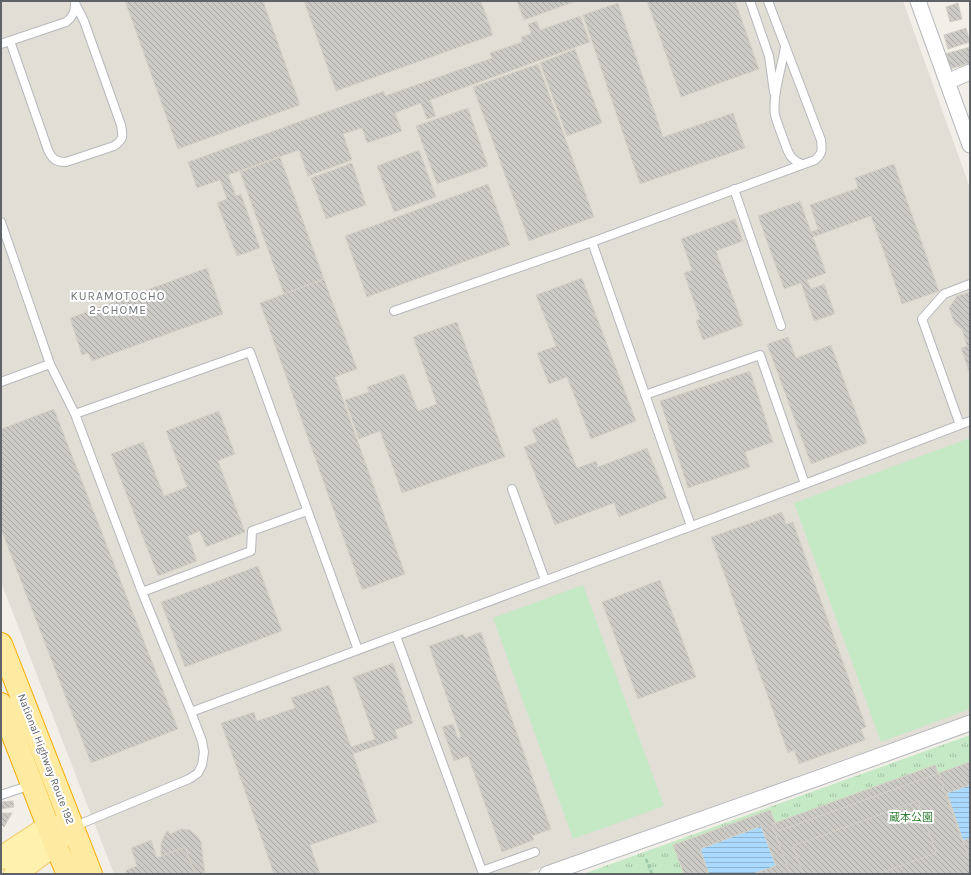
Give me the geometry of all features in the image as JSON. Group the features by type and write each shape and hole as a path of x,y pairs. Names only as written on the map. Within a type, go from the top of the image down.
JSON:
{"highway":[{"name":"National Highway Route 192","path":"1,644 91,874"},
{"name":"National Highway Route 192","path":"1,704 51,836 68,874"}],"main road":[{"path":"1,858 72,827"},
{"path":"15,874 51,836"}],"street":[{"path":"918,1 970,145"},
{"path":"947,82 970,72"},
{"path":"547,874 970,723"}],"lane":[{"path":"750,1 769,56 775,98 775,114 788,152 792,159 802,164"},
{"path":"394,311 592,242 815,160 821,155 822,149 820,140 768,1"},
{"path":"1,44 66,22 72,18 75,11 75,2"},
{"path":"10,41 52,158 58,162 66,162 114,146 121,141 123,134 84,21 75,2"},
{"path":"775,98 786,47"},
{"path":"734,189 781,326"},
{"path":"1,222 50,364 75,414 142,592 191,712 204,752 202,765 198,773 189,779 72,827"},
{"path":"592,242 691,526"},
{"path":"960,425 922,319 944,294 970,284"},
{"path":"75,414 250,352 358,650"},
{"path":"645,395 760,355 805,484"},
{"path":"1,382 50,364"},
{"path":"191,712 805,484 970,421"},
{"path":"512,489 545,580"},
{"path":"142,592 251,551 252,531 307,511"},
{"path":"396,636 482,871 535,852"},
{"path":"1,795 32,785"}],"path":[{"path":"646,859 652,874"}],"shaded area":[{"path":"1,1 903,1 970,188 970,714 525,874 114,874 1,582"}],"green space":[{"path":"970,438 970,709 881,742 794,503"},
{"path":"583,585 664,806 573,839 493,618"},
{"name":"蔵本公園","path":"970,735 970,874 583,874"}],"water":[{"path":"970,785 970,838 963,841 947,793"},
{"path":"761,826 776,866 753,874 709,874 700,849"}],"building":[{"path":"125,1 263,1 300,105 178,149"},
{"path":"304,1 481,1 493,35 336,91"},
{"path":"517,1 576,1 524,20"},
{"path":"647,1 735,1 759,69 681,97"},
{"path":"618,3 663,137 733,113 745,148 640,184 583,15"},
{"path":"958,3 962,19 950,22 946,7"},
{"path":"580,16 590,42 430,100 436,116 427,119 421,103 395,113 402,131 367,143 362,128 343,134 352,160 308,176 299,150 228,175 236,196 241,194 260,248 237,256 217,203 227,199 220,180 197,188 188,162 384,91 385,96 492,58 490,53 522,42 521,37 531,34 528,24 537,21 540,30"},
{"path":"966,28 970,42 948,49 944,35"},
{"path":"970,47 970,63 950,69 945,54"},
{"path":"575,49 602,123 567,136 540,63"},
{"path":"538,64 594,217 529,241 473,87"},
{"path":"468,108 488,166 437,184 416,126"},
{"path":"419,150 436,197 394,212 377,166"},
{"path":"280,157 324,279 284,294 240,172"},
{"path":"352,163 366,205 326,219 311,178"},
{"path":"894,164 939,291 902,304 871,216 813,237 826,273 807,280 811,289 824,284 835,314 814,321 801,283 784,289 758,216 800,201 811,232 818,229 810,205 858,188 855,178"},
{"path":"488,184 510,245 367,297 345,236"},
{"path":"735,219 743,241 716,251 743,325 703,340 696,321 700,319 684,273 692,270 681,239"},
{"path":"207,268 223,314 92,361 88,353 82,355 70,318"},
{"path":"582,278 636,421 591,439 567,377 549,384 537,353 556,346 536,295"},
{"path":"324,279 357,369 335,377 405,574 362,590 260,303"},
{"path":"970,292 970,375 961,348 967,346 962,329 955,324 949,308 957,296"},
{"path":"457,322 505,457 402,493 380,431 359,439 345,400 369,392 367,387 404,374 418,411 437,404 413,337"},
{"path":"788,337 796,358 831,345 867,443 811,464 767,344"},
{"path":"750,371 773,442 745,452 750,467 688,488 660,401"},
{"path":"54,409 178,729 91,763 1,529 1,429"},
{"path":"219,411 235,454 218,461 245,532 206,547 200,531 188,536 197,561 158,576 111,454 143,442 164,496 187,487 166,431"},
{"path":"557,418 577,468 596,461 598,467 647,448 667,498 619,517 614,503 555,525 524,447 537,442 532,429"},
{"path":"782,512 786,524 793,522 866,727 861,729 865,740 799,764 794,750 788,753 711,537"},
{"path":"258,566 282,631 185,667 161,602"},
{"path":"660,580 696,677 638,699 602,602"},
{"path":"481,632 551,829 532,836 534,840 502,852 468,756 454,761 442,727 453,724 458,738 461,737 429,646 463,634 465,638"},
{"path":"393,663 413,723 395,730 398,738 353,754 377,822 310,845 320,874 274,874 221,723 254,712 257,721 295,708 291,698 329,685 351,747 375,739 353,677"},
{"path":"970,762 970,785 947,793 963,841 970,838 970,874 878,874 936,853 918,801 793,846 803,874 753,874 776,866 761,826 700,849 709,874 684,874 673,845 770,810 778,831"},
{"path":"935,765 970,861 970,874 790,874 772,824"},
{"path":"13,801 14,807 1,809 1,802"},
{"path":"1,813 12,813 4,827 1,824"},
{"path":"181,829 190,830 201,842 205,874 195,874 185,847 161,856 161,844 167,831 171,834"},
{"path":"151,840 157,858 185,847 195,874 127,874 126,870 137,866 131,848"}],"district":[{"name":"KURAMOTOCHO 2-CHOME","path":"118,303"}]}
